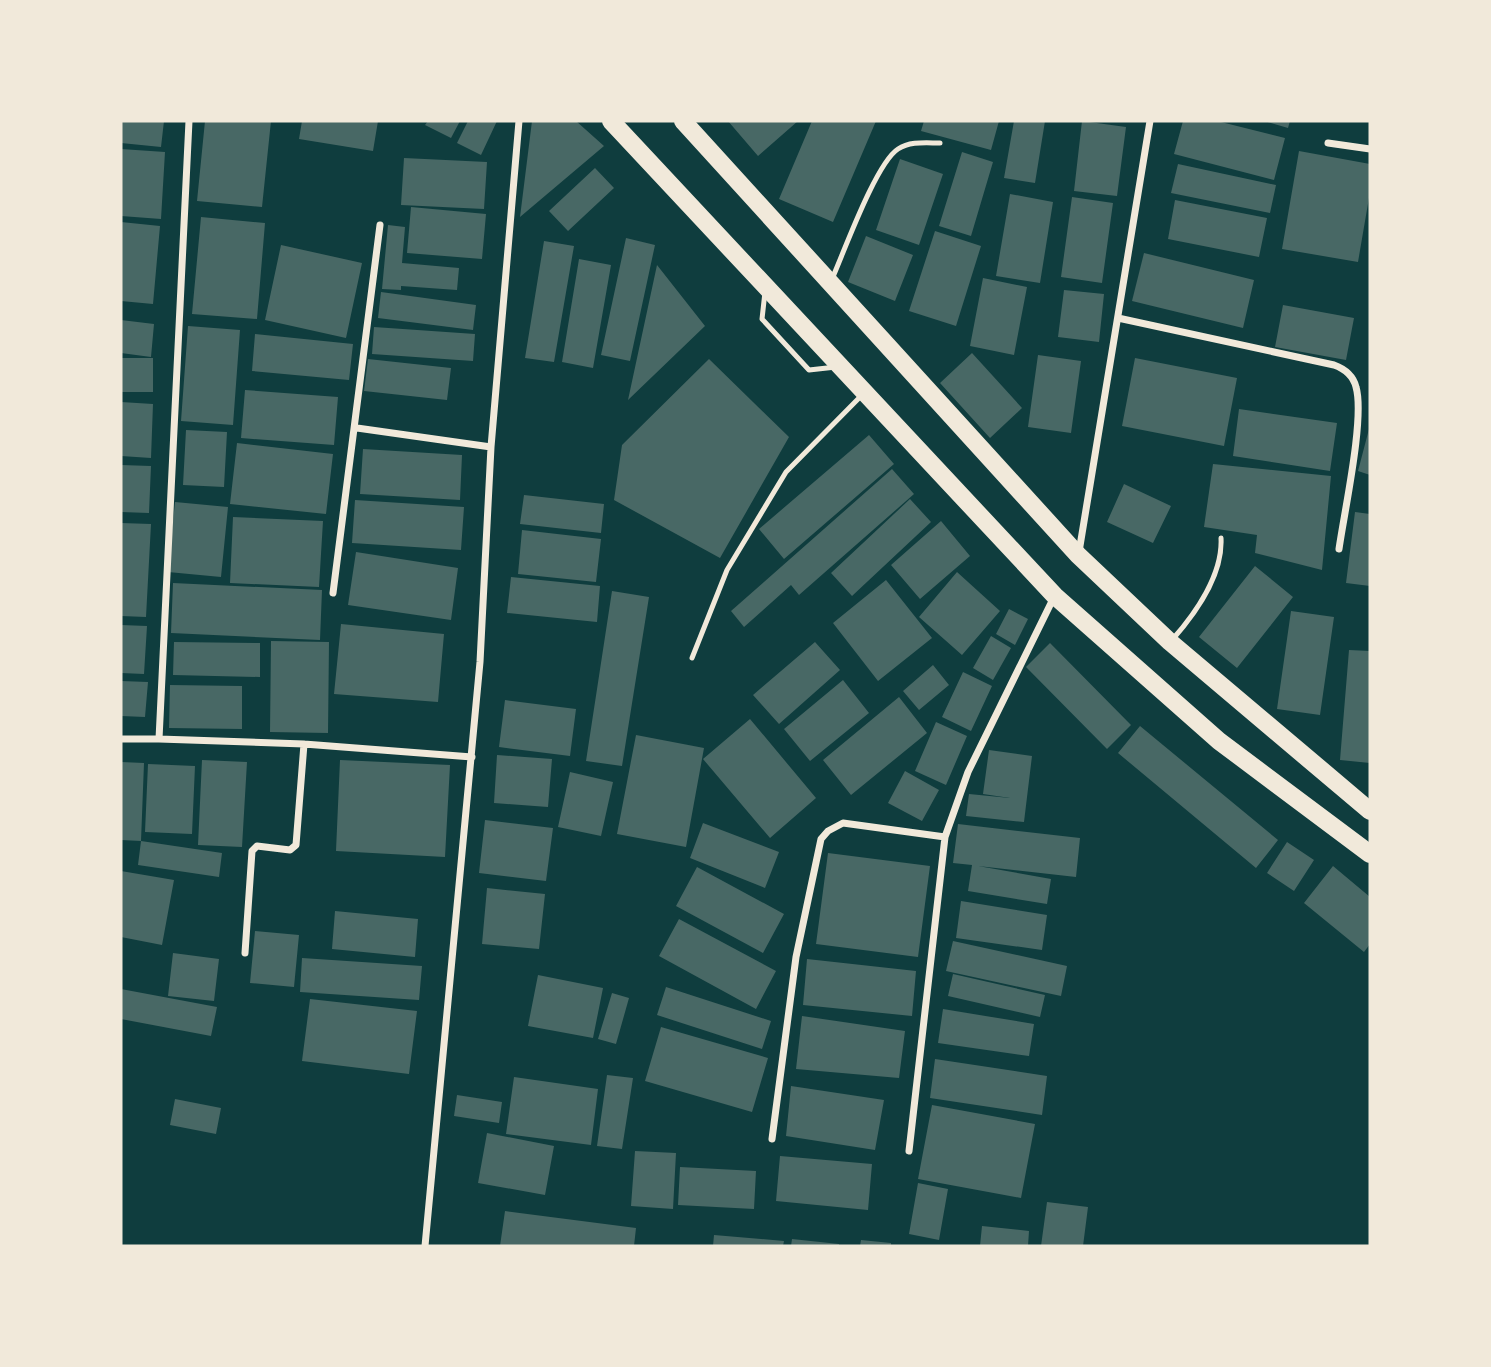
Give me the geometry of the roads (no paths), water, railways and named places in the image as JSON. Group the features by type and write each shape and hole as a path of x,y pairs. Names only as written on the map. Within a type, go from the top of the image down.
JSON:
{"main road":[{"path":"611,121 1055,596 1219,741 1370,855"},
{"path":"683,121 1078,555 1170,642 1370,811"}],"street":[{"path":"159,739 189,121"},
{"path":"425,1246 472,757 491,447 519,121"},
{"path":"1078,555 1150,121"},
{"path":"1328,143 1370,149"},
{"path":"333,593 380,225"},
{"path":"1118,318 1334,365 1347,372 1357,388 1358,414 1339,549"},
{"path":"356,428 491,447"},
{"path":"909,1151 945,836 968,772 1055,596"},
{"path":"121,739 304,744 472,757"},
{"path":"245,953 252,851 257,846 290,850 296,845 304,744"},
{"path":"772,1139 796,957 821,839 828,831 842,823 945,836"}],"lane":[{"path":"831,282 885,162 898,148 909,144 940,143"},
{"path":"765,287 762,319 809,370 839,366"},
{"path":"692,658 727,570 786,472 865,393"},
{"path":"1170,642 1186,624 1219,567 1221,538"}]}
